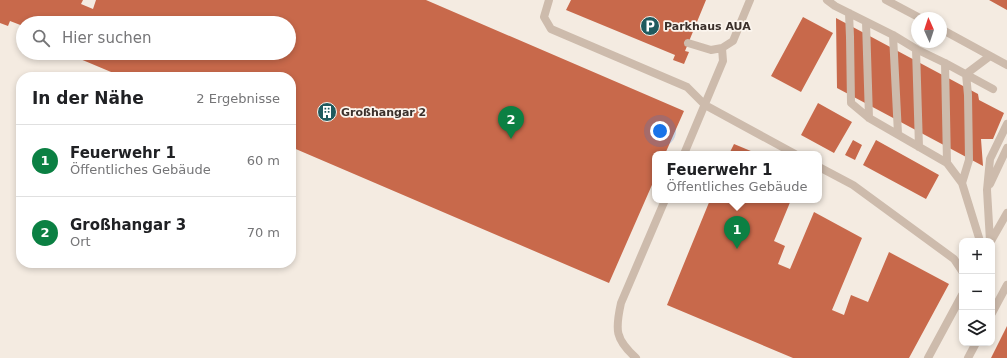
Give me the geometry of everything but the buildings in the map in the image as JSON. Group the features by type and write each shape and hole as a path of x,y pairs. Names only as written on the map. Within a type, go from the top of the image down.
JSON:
{"lane":[{"path":"549,0 544,17 551,29 687,87 705,105 789,151"},
{"path":"688,43 711,50 722,48 733,40 750,0"},
{"path":"828,0 834,6 893,35 916,49 993,89"},
{"path":"886,0 911,13"},
{"path":"848,13 851,103 869,118 946,163 962,183 979,238"},
{"path":"866,22 869,118"},
{"path":"947,32 1007,65"},
{"path":"893,35 898,134"},
{"path":"685,151 723,61 722,48"},
{"path":"916,49 919,146"},
{"path":"966,74 990,56"},
{"path":"945,63 946,163"},
{"path":"962,183 969,160 968,95 966,74"},
{"path":"990,238 987,190 990,159 1007,124"},
{"path":"987,190 1007,148"},
{"path":"822,169 853,185 954,259 959,266"},
{"path":"636,358 625,348 618,335 617,320 621,303 664,203"},
{"path":"992,238 1007,213"},
{"path":"994,310 1007,285"},
{"path":"928,358 959,301"},
{"path":"968,358 974,346"}],"place":[{"name":"Parkhaus AUA","path":"650,26"},
{"name":"Großhangar 2","path":"327,112"},
{"name":"Großhangar 3","path":"511,139"},
{"name":"Feuerwehr 1","path":"737,249"}]}
